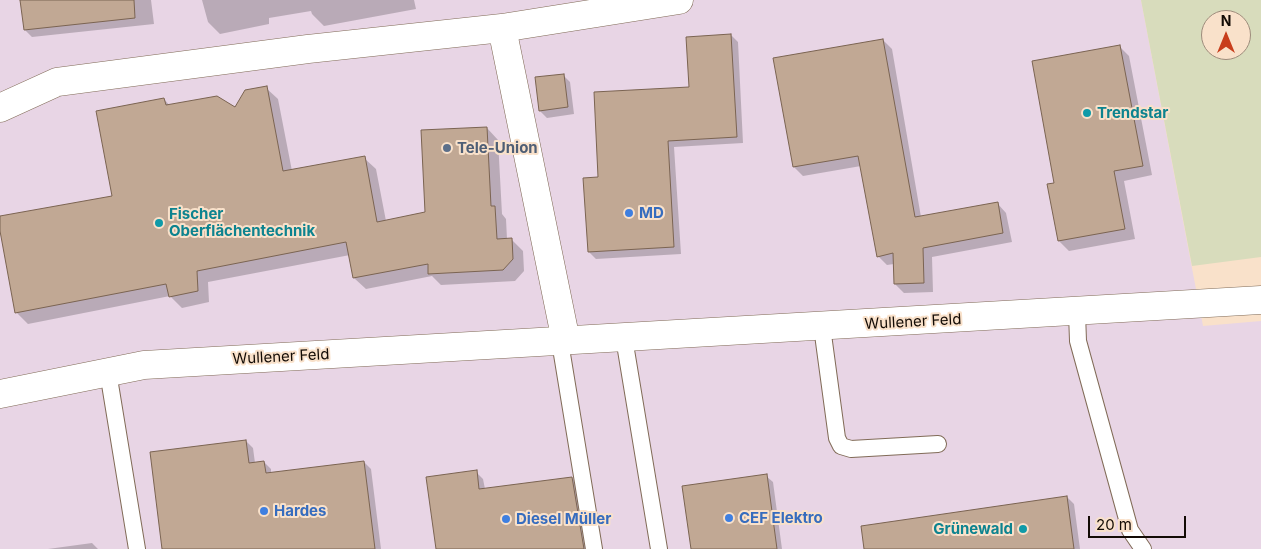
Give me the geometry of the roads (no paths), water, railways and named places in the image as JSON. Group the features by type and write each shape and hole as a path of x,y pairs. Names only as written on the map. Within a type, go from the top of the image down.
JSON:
{"street":[{"path":"0,108 57,82 308,49 502,28 575,8 678,0"},
{"path":"502,28 563,342"},
{"name":"Wullener Feld","path":"0,394 144,365 1077,313 1261,300"}],"lane":[{"path":"1077,313 1078,341 1127,521 1130,530 1143,549"},
{"path":"822,327 836,438 841,446 851,449 938,444"},
{"path":"624,338 659,549"},
{"path":"563,342 594,549"},
{"path":"108,372 137,549"}],"place":[{"name":"Trendstar","path":"1087,113"},
{"name":"Tele-Union","path":"447,148"},
{"name":"MD","path":"629,213"},
{"name":"Fischer Oberflächentechnik","path":"159,223"},
{"name":"Hardes","path":"264,511"},
{"name":"CEF Elektro","path":"729,518"},
{"name":"Diesel Müller","path":"506,519"},
{"name":"Grünewald","path":"1023,529"}]}
